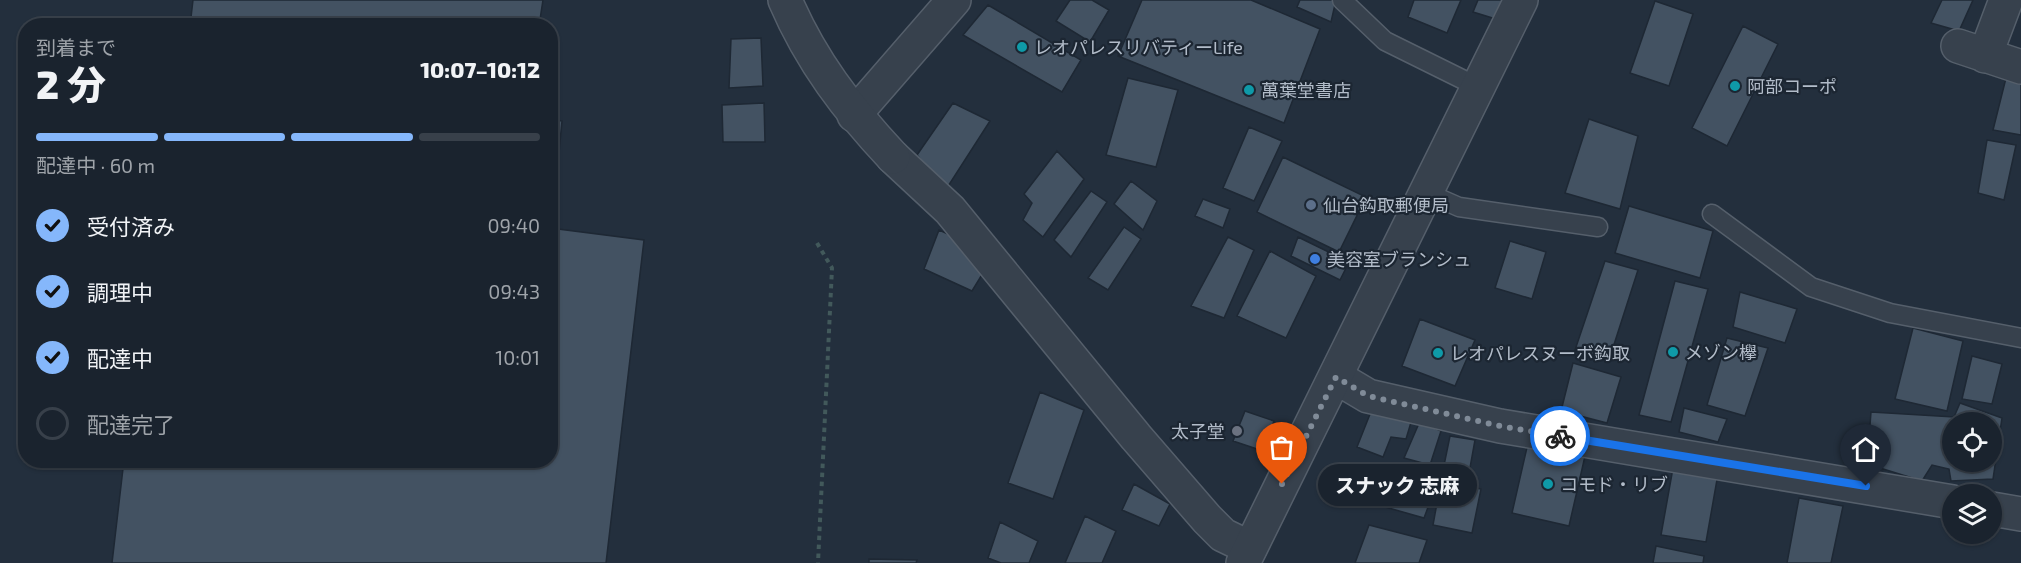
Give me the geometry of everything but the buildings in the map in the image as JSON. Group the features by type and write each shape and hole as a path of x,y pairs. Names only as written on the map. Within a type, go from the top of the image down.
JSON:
{"street":[{"path":"785,0 803,38 854,115 893,157 950,210 1136,437 1207,519 1247,556 1521,0"},
{"path":"854,115 954,0"},
{"path":"2006,0 1972,51 2021,67"},
{"path":"1336,377 1368,396 1500,426 1942,500"},
{"path":"2002,511 2021,514"}],"lane":[{"path":"1342,0 1385,42 1478,87"},
{"path":"1426,193 1459,207 1598,227"},
{"path":"1712,214 1811,287 1890,313 2021,338"}],"path":[{"path":"817,243 832,268 819,563"}],"way so far":[{"path":"1282,484 1336,377 1368,396 1500,426 1560,436"}],"place":[{"name":"レオパレスリバティーLife","path":"1022,47"},
{"name":"阿部コーポ","path":"1735,86"},
{"name":"萬葉堂書店","path":"1249,90"},
{"name":"仙台鈎取郵便局","path":"1311,205"},
{"name":"美容室ブランシュ","path":"1315,259"},
{"name":"メゾン欅","path":"1673,352"},
{"name":"レオパレスヌーボ鈎取","path":"1438,353"},
{"name":"太子堂","path":"1237,431"},
{"name":"スナック 志麻","path":"1282,484"},
{"name":"コモド・リブ","path":"1548,484"}],"route":[{"path":"1560,436 1866,486"}]}
